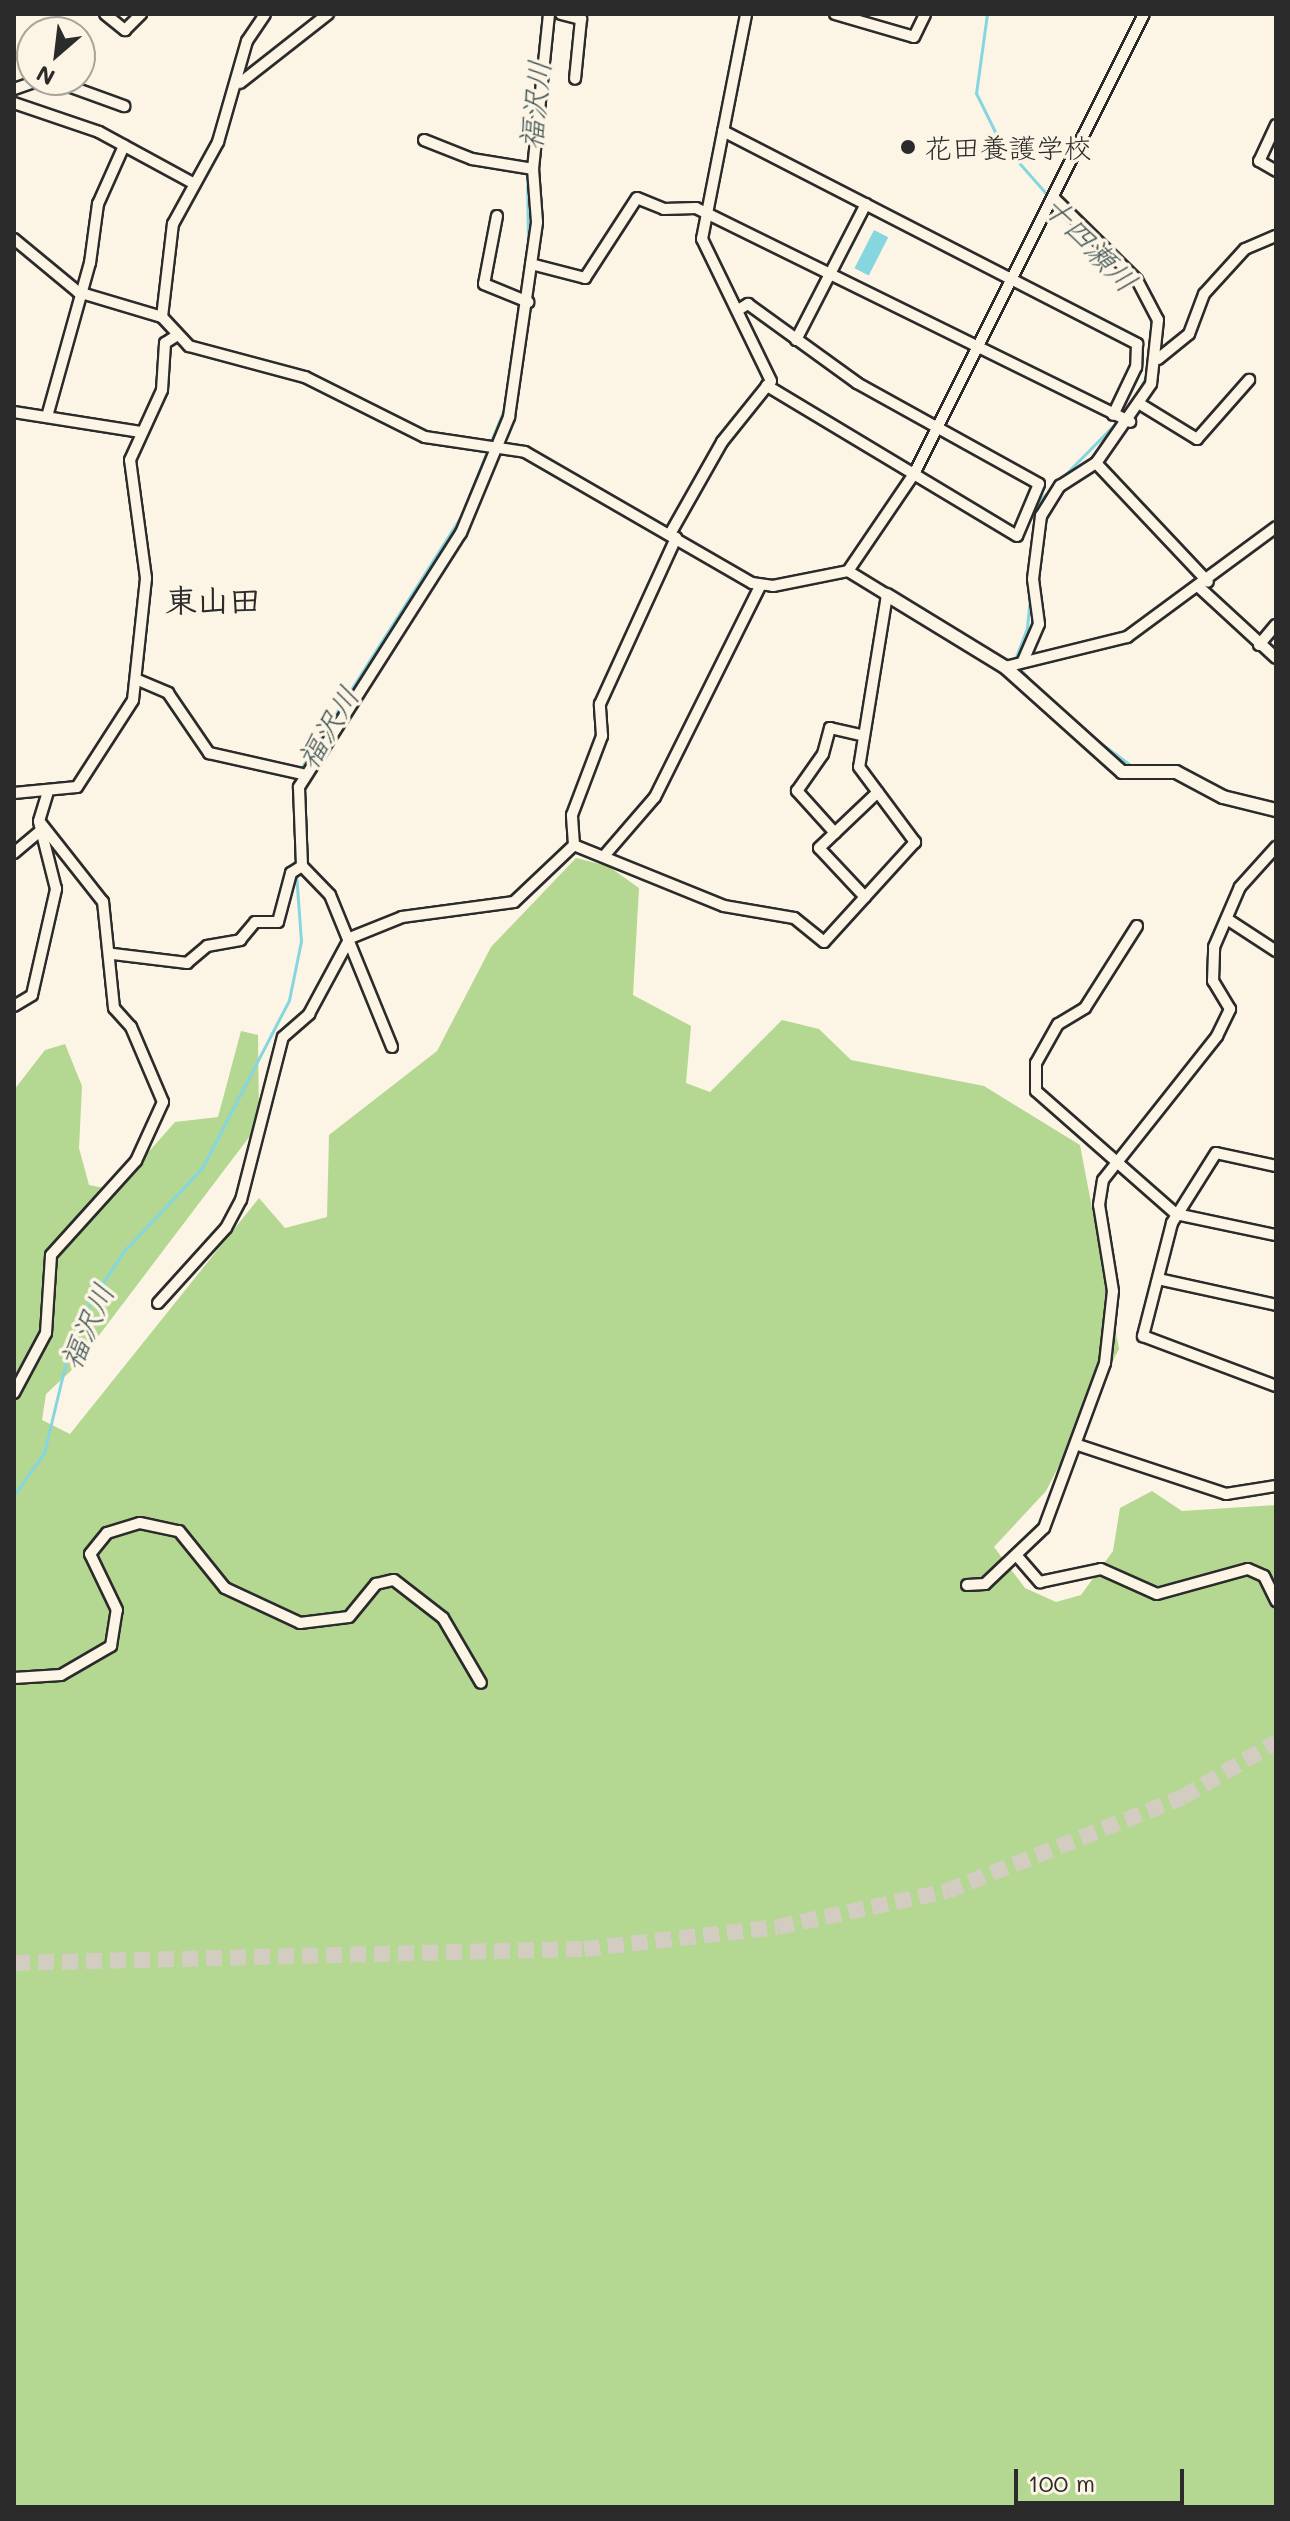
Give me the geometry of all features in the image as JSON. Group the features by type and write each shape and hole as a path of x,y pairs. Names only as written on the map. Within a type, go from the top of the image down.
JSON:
{"street":[{"path":"105,14 125,30 141,14"},
{"path":"162,317 173,224 240,83 241,60 265,14"},
{"path":"240,83 328,14"},
{"path":"392,1047 330,895 302,866 302,774 425,595 509,417 528,302 533,169 549,14"},
{"path":"561,14 581,19 575,79"},
{"path":"574,845 572,815 602,736 600,704 673,536 722,442 771,381 738,310 708,262 707,215 746,14"},
{"path":"835,14 914,37 925,14"},
{"path":"848,571 914,474 1056,200 1144,14"},
{"path":"96,96 124,106"},
{"path":"14,103 124,146 193,183"},
{"path":"1276,125 1259,161 1276,171"},
{"path":"723,131 1137,344 1136,367 1113,415"},
{"path":"424,140 472,159 533,169"},
{"path":"48,413 78,292 90,263 98,204 124,146"},
{"path":"531,264 585,278 637,198 707,215 830,271 1130,422"},
{"path":"1056,200 1149,298 1158,359"},
{"path":"796,340 866,204"},
{"path":"497,216 484,284 528,302"},
{"path":"767,386 1017,536 1048,487 1096,463 1130,422 1158,359 1189,334 1204,294 1245,249 1276,236"},
{"path":"14,239 78,292 162,317 176,336 203,352 332,388 425,437 525,452 760,586 848,571 1005,667 1122,772 1176,772 1223,797 1276,810"},
{"path":"738,310 748,304 796,340 1048,487"},
{"path":"14,793 47,794 77,787 133,700 138,680 146,578 128,474 140,432 162,390 165,343 176,336"},
{"path":"1140,404 1197,439 1249,380"},
{"path":"14,412 48,413 140,432"},
{"path":"1096,463 1259,645 1276,658"},
{"path":"1023,661 1039,624 1033,579 1048,487"},
{"path":"1005,667 1127,637 1204,585 1276,527"},
{"path":"604,856 655,797 760,586"},
{"path":"574,845 724,906 794,918 824,942 915,842 859,767 861,735 887,595"},
{"path":"1259,645 1276,625"},
{"path":"138,680 168,693 209,753 302,774"},
{"path":"835,833 797,791 823,754 830,728 861,735"},
{"path":"865,897 819,848 878,792"},
{"path":"14,853 39,826 47,794"},
{"path":"14,1393 46,1333 51,1255 136,1161 163,1102 131,1027 114,1008 113,954 103,902 39,826"},
{"path":"14,1006 32,995 56,889 39,826"},
{"path":"158,1303 226,1228 241,1200 283,1037 309,1014 350,938 402,917 514,902 574,845"},
{"path":"967,1585 985,1584 1044,1528 1078,1445 1112,1322 1099,1205 1103,1180 1217,1036 1230,1009 1209,966 1240,887 1276,847"},
{"path":"113,954 187,963 207,946 240,940 255,922 278,922 291,873 302,866"},
{"path":"1227,919 1276,951"},
{"path":"1137,926 1105,967 1085,1008 1058,1024 1035,1070 1036,1091 1176,1214 1276,1235"},
{"path":"1276,1166 1216,1153 1176,1214 1158,1279 1147,1342 1276,1386"},
{"path":"1158,1279 1276,1305"},
{"path":"1078,1445 1226,1494 1276,1486"},
{"path":"14,1678 61,1675 111,1646 117,1610 90,1554 107,1533 140,1523 179,1531 225,1588 300,1623 349,1617 376,1584 394,1580 443,1618 481,1683"},
{"path":"1017,1556 1040,1582 1101,1569 1157,1594 1248,1569 1264,1576 1276,1601"}],"green space":[{"path":"576,858 608,866 639,888 633,995 691,1026 686,1083 710,1092 782,1020 819,1029 851,1060 984,1086 1080,1145 1119,1349 1046,1491 994,1547 1025,1588 1056,1602 1081,1595 1113,1551 1120,1508 1152,1491 1182,1511 1276,1505 1276,2507 14,2507 14,1090 45,1050 65,1044 82,1086 79,1148 89,1185 115,1190 175,1122 218,1117 241,1031 258,1035 259,1124 75,1367 46,1394 42,1420 70,1434 259,1198 285,1228 327,1217 329,1135 437,1051 491,947"}],"water":[{"path":"874,230 888,237 869,276 854,268"}],"waterway":[{"name":"福沢川","path":"527,165 543,14"},
{"name":"十四瀬川","path":"987,14 976,93 999,140 1049,197"},
{"name":"福沢川","path":"527,173 528,249"},
{"name":"十四瀬川","path":"1115,266 1136,286"},
{"name":"十四瀬川","path":"1151,313 1152,337"},
{"name":"福沢川","path":"300,770 461,516 504,409 516,332"},
{"name":"十四瀬川","path":"1135,398 1148,373"},
{"name":"十四瀬川","path":"1014,662 1027,628 1039,501 1119,420"},
{"name":"十四瀬川","path":"1019,668 1041,692"},
{"name":"十四瀬川","path":"1091,736 1133,767"},
{"name":"十四瀬川","path":"1144,766 1176,766"},
{"name":"十四瀬川","path":"1221,790 1276,803"},
{"name":"福沢川","path":"295,821 296,865"},
{"name":"福沢川","path":"14,1495 44,1453 68,1353 91,1301 124,1251 202,1168 289,1000 301,941 296,873"}],"tunnel":[{"path":"14,1963 584,1949 778,1927 947,1891 1183,1797 1276,1742"}],"place":[{"name":"花田養護学校","path":"908,147"}],"district":[{"name":"東山田","path":"213,599"}]}
